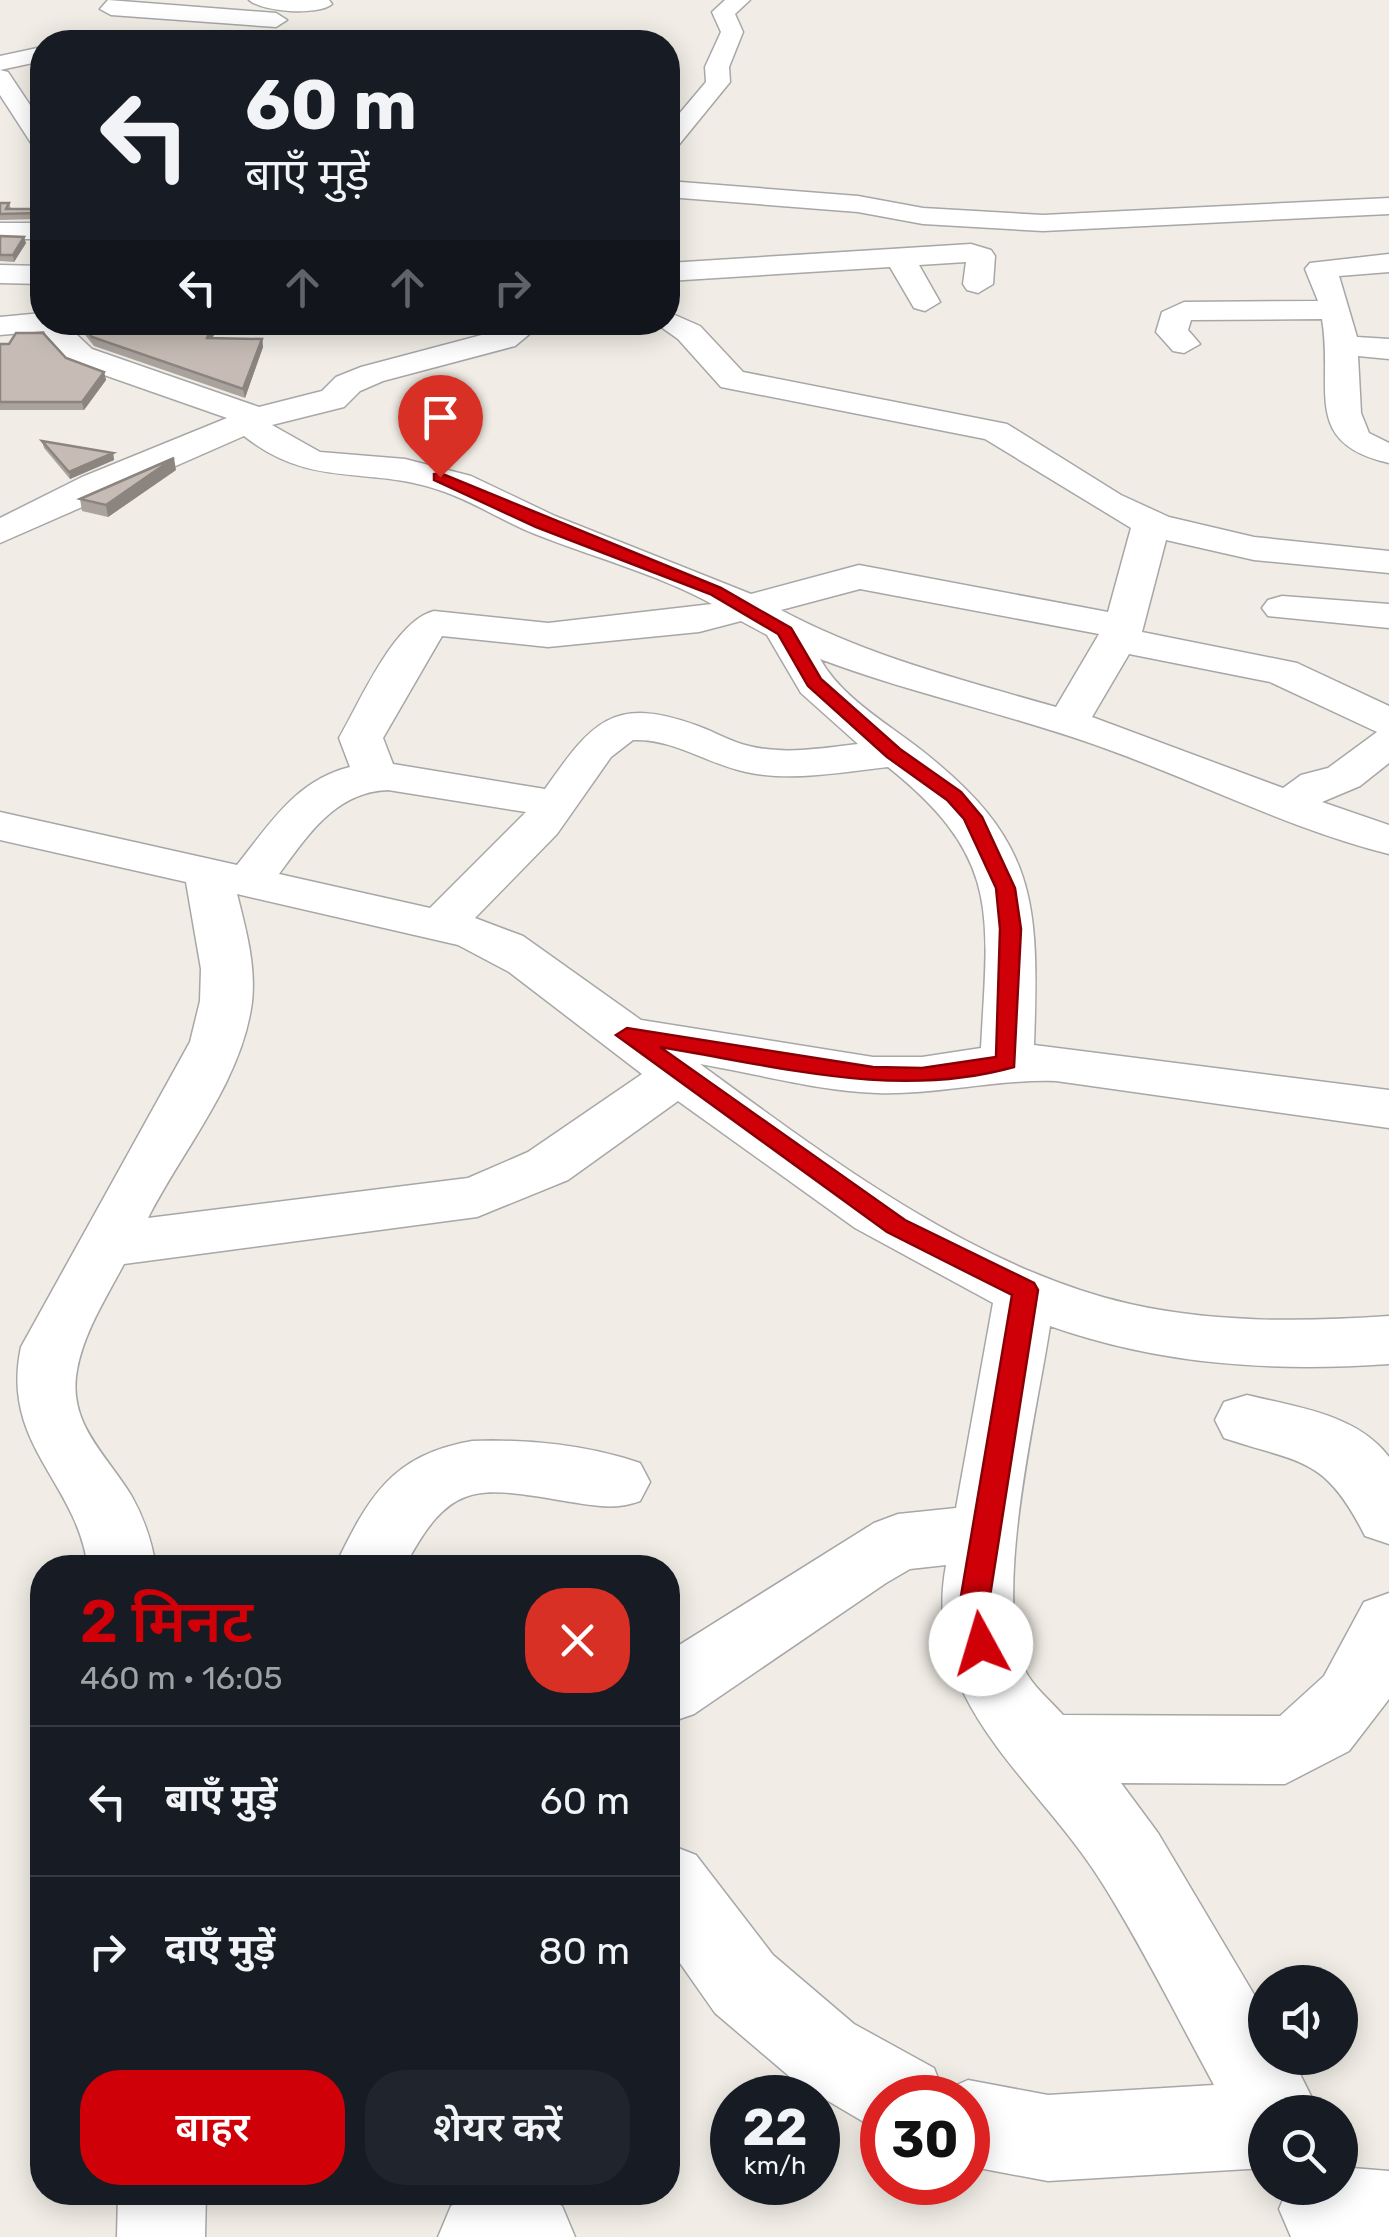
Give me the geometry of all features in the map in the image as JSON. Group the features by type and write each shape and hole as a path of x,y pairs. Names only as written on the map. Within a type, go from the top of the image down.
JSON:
{"street":[{"path":"187,30 236,0"},
{"path":"260,0 321,4"},
{"path":"680,129 718,82 717,68 732,32 723,12 739,0"},
{"path":"83,1 118,1"},
{"path":"118,1 110,9 276,20"},
{"path":"134,28 149,30"},
{"path":"0,63 30,57"},
{"path":"0,77 10,109 30,129"},
{"path":"680,190 858,204 982,221 1043,223 1389,206"},
{"path":"1301,212 1389,260"},
{"path":"1329,230 1389,228"},
{"path":"0,231 30,231"},
{"path":"0,256 30,257"},
{"path":"680,275 900,258 981,256 978,284"},
{"path":"900,258 925,302"},
{"path":"1288,276 1389,260"},
{"path":"1320,269 1329,284 1342,345 1342,411 1352,438 1364,447 1389,452"},
{"path":"0,274 30,274"},
{"path":"1184,344 1172,332 1173,318 1184,312 1335,310"},
{"path":"0,313 30,312"},
{"path":"0,326 30,323"},
{"path":"680,326 692,331 715,366 733,380 995,431 1029,446 1095,494 1150,523 1209,540 1389,562"},
{"path":"61,335 80,356 253,421 278,446 313,462 404,470 458,484 542,524 681,576 785,631 897,674 1068,722 1389,840"},
{"path":"0,532 95,485 253,421 308,402 332,400 348,384 372,374 510,335"},
{"path":"1342,345 1389,349"},
{"path":"1068,722 1122,633 1140,584 1150,523"},
{"path":"375,776 361,738 364,729 422,632 434,623 548,635 699,620 859,576 1254,663 1305,679 1389,722"},
{"path":"1282,608 1389,616"},
{"path":"785,631 814,682 894,753 954,796 973,817 1006,888 1010,929 1006,1062"},
{"path":"440,927 557,805 596,745 618,731 641,726 668,730 741,758 764,762 894,753"},
{"path":"1288,806 1317,785 1344,778 1389,742"},
{"path":"120,1555 117,1528 47,1423 42,1401 54,1344 160,1145 202,1082 226,999 228,877 344,782 375,776 557,805"},
{"path":"0,826 473,933 504,947 678,1075 896,1226 983,1273 1095,1318 1224,1342 1331,1345 1389,1340"},
{"path":"627,1035 873,1075 922,1075 1006,1062 1084,1065 1389,1109"},
{"path":"105,1245 477,1197 548,1166 678,1075"},
{"path":"1025,1290 976,1596 981,1644 996,1691 1082,1791 1131,1860 1266,2095"},
{"path":"1247,1420 1329,1443 1352,1456 1371,1479 1389,1516"},
{"path":"376,1555 400,1514 433,1478 488,1467 617,1482"},
{"path":"680,1683 862,1562 898,1543 934,1537 985,1536"},
{"path":"1044,1749 1285,1750 1315,1738 1354,1696 1389,1624"},
{"path":"680,1898 744,1984 825,2054 863,2075"},
{"path":"990,2127 1048,2138 1248,2125"},
{"path":"161,2237 162,2205"},
{"path":"482,2237 514,2233 531,2237"}],"building":[{"path":"0,203 9,203 6,209 30,209 30,213 0,214"},
{"path":"0,236 24,237 13,255 0,255"},
{"path":"16,333 45,335 66,358 104,372 82,402 0,402 0,344 9,344"},
{"path":"208,335 207,338 262,339 243,389 92,337"},
{"path":"42,441 113,453 69,472"},
{"path":"174,458 106,505 80,499"}],"route":[{"path":"440,477 542,524 716,591 785,631 814,682 894,753 954,796 973,817 992,852 1006,888 1010,929 1006,1062 965,1071 873,1075 627,1035 678,1075 896,1226 983,1273 1025,1290 976,1596 981,1644"}]}
